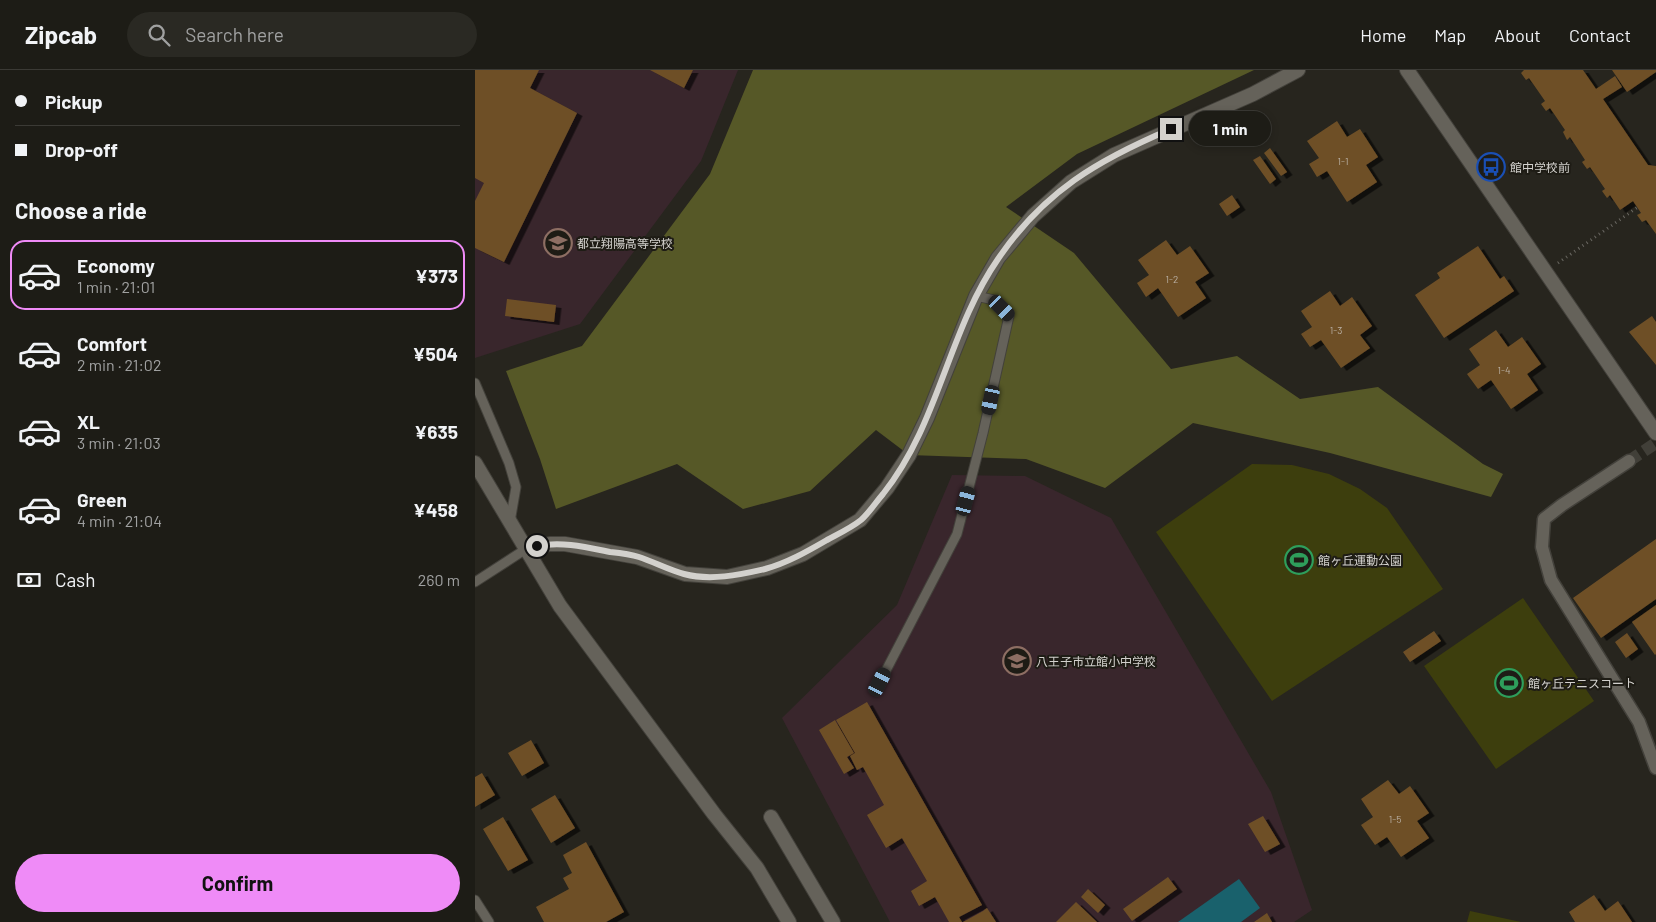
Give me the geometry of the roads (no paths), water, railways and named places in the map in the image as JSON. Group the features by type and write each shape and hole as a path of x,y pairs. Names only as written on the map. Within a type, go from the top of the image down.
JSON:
{"street":[{"path":"526,549 550,544 565,544 637,557 685,574 727,577 767,568 803,554 860,520 899,472 909,455 927,418 976,296 998,258 1020,230 1056,194 1087,171 1122,151 1253,94 1298,70"},
{"path":"1407,70 1656,433"},
{"path":"1629,461 1562,504 1544,519 1542,547 1551,580 1639,722 1656,768"},
{"path":"475,463 560,606 714,814 757,868 789,922"},
{"path":"771,817 833,922"}],"lane":[{"path":"880,682 957,534 983,434 1009,316 994,300 976,296"},
{"path":"475,383 509,463 516,487 510,522"},
{"path":"475,582 526,549"},
{"path":"475,900 489,922"}],"water":[{"path":"1239,879 1260,908 1241,922 1178,922"}],"tunnel":[{"path":"1629,461 1656,443"}],"place":[{"name":"館中学校前","path":"1491,167"},
{"name":"都立翔陽高等学校","path":"558,243"},
{"name":"館ヶ丘運動公園","path":"1299,560"},
{"name":"八王子市立館小中学校","path":"1017,661"},
{"name":"館ヶ丘テニスコート","path":"1509,683"}]}
